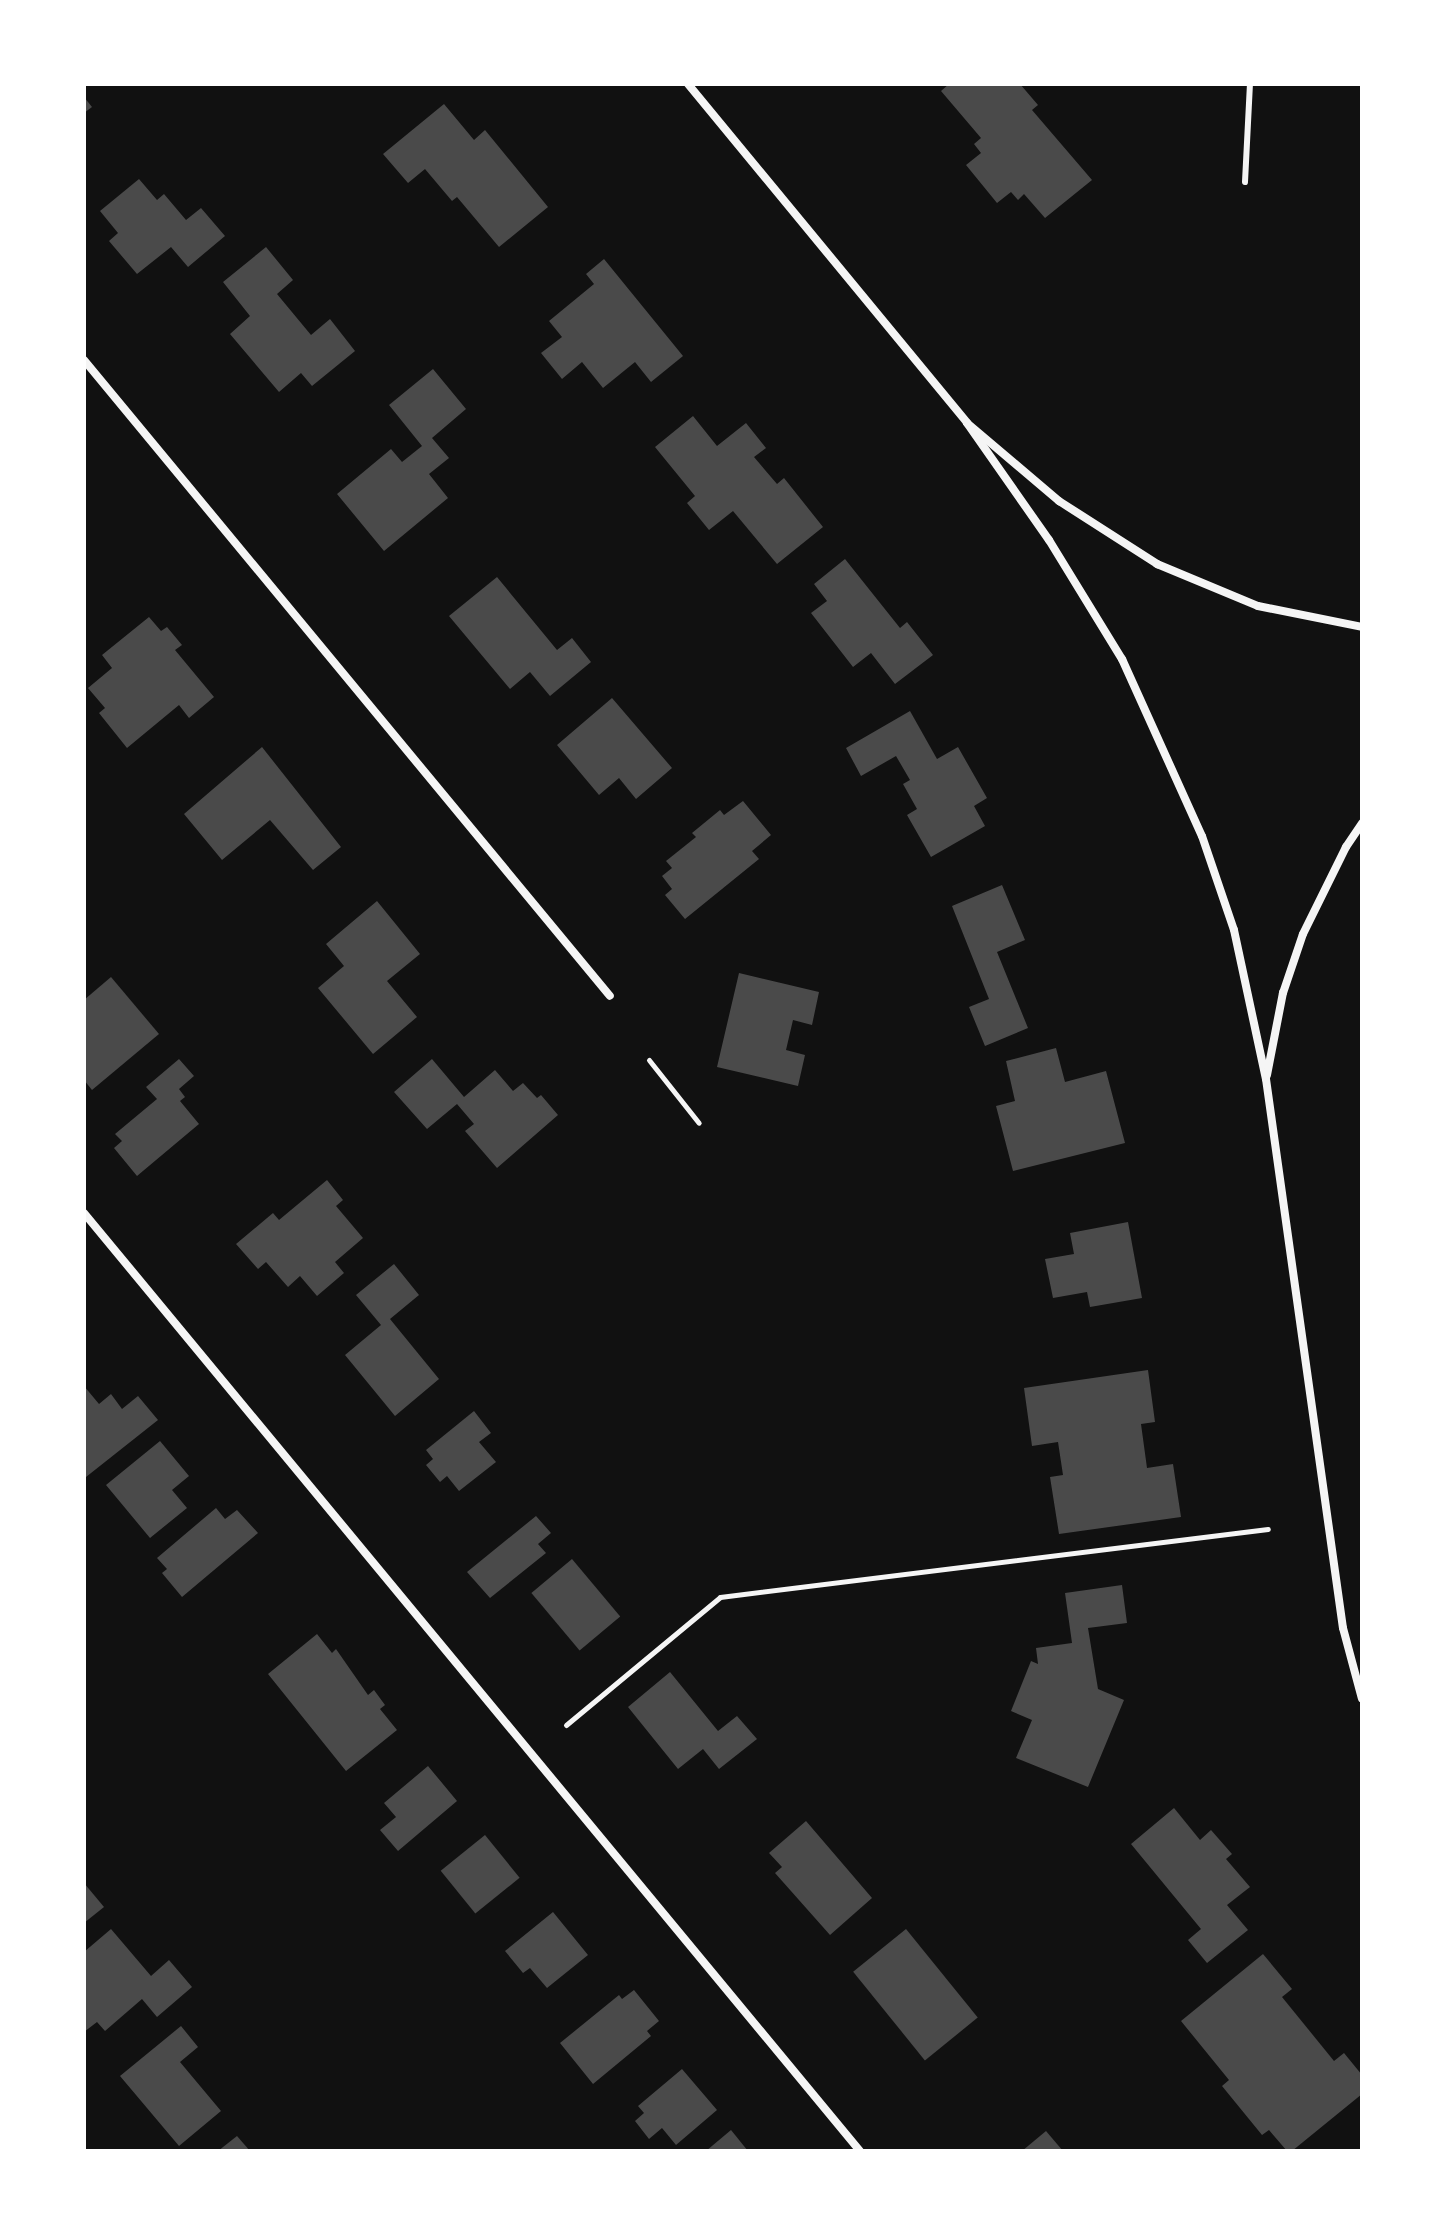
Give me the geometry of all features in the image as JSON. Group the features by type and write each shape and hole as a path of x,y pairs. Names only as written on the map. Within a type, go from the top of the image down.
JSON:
{"street":[{"path":"688,84 967,423 1058,553 1122,659 1163,742 1202,836 1234,930 1266,1079 1343,1628 1362,1699"},
{"path":"84,360 610,996"},
{"path":"967,423 1059,501 1157,564 1258,606 1362,627"},
{"path":"1266,1079 1283,993 1303,934 1346,847 1362,823"},
{"path":"84,1213 860,2151"}],"lane":[{"path":"1245,182 1250,84"}],"path":[{"path":"649,1060 699,1123"},
{"path":"566,1725 720,1597 1268,1529"}],"building":[{"path":"949,84 1020,84 1038,105 1032,110 1092,180 1045,218 1024,194 1018,200 1011,192 997,203 966,165 981,153 974,144 981,138 941,91"},
{"path":"84,97 92,107 84,113"},
{"path":"444,104 474,140 485,130 548,207 499,247 457,197 452,201 425,169 408,183 383,154"},
{"path":"139,179 157,200 164,194 186,220 201,208 225,236 188,267 171,247 137,274 109,241 118,233 100,211"},
{"path":"266,247 293,280 277,294 311,335 330,319 355,351 312,386 301,373 279,392 230,334 250,316 223,282"},
{"path":"604,259 683,356 651,382 635,362 603,388 582,362 562,379 541,353 562,337 549,321 594,284 586,274"},
{"path":"433,369 466,409 432,438 449,458 429,474 448,498 384,551 337,494 391,449 402,462 422,446 389,405"},
{"path":"693,416 717,446 746,423 766,448 754,457 777,484 784,478 823,527 777,564 733,511 709,530 687,503 695,496 655,447"},
{"path":"845,559 900,628 907,622 933,655 895,684 871,653 853,667 811,613 827,601 814,584"},
{"path":"497,577 557,650 572,638 591,662 550,696 530,672 510,689 449,616"},
{"path":"149,617 161,631 167,627 182,645 175,650 214,697 189,718 179,705 127,748 99,713 105,708 88,688 112,668 102,655"},
{"path":"612,698 672,768 636,799 619,778 599,795 557,745"},
{"path":"910,711 937,759 958,747 987,798 974,806 985,826 931,857 907,815 917,809 903,784 910,780 896,756 861,776 846,748"},
{"path":"262,747 341,847 313,870 270,820 222,860 184,814"},
{"path":"743,801 771,835 752,851 759,859 685,919 665,895 672,889 662,876 672,868 666,861 696,837 692,833 720,810 724,815"},
{"path":"1002,885 1025,940 997,952 1028,1028 985,1046 969,1007 989,999 952,906"},
{"path":"377,901 420,954 387,981 417,1017 373,1054 318,988 344,966 326,944"},
{"path":"739,973 819,992 812,1025 793,1020 786,1050 805,1055 798,1086 717,1067"},
{"path":"111,977 159,1034 92,1090 84,1080 84,1000"},
{"path":"1056,1048 1065,1082 1106,1071 1125,1143 1013,1171 996,1106 1015,1101 1006,1061"},
{"path":"179,1059 194,1076 179,1089 185,1097 180,1101 199,1124 137,1176 114,1148 122,1141 115,1134 157,1099 146,1087"},
{"path":"432,1059 464,1097 495,1070 513,1091 523,1083 537,1098 541,1095 558,1115 497,1168 465,1131 474,1124 457,1104 427,1129 394,1092"},
{"path":"327,1180 343,1200 336,1206 363,1238 335,1262 344,1273 317,1296 300,1276 288,1287 266,1262 258,1269 236,1244 273,1213 279,1220"},
{"path":"1128,1222 1142,1298 1090,1307 1087,1292 1053,1298 1045,1259 1074,1254 1070,1233"},
{"path":"394,1264 419,1295 390,1319 439,1379 395,1416 345,1355 381,1325 356,1295"},
{"path":"1148,1370 1155,1422 1141,1424 1147,1468 1173,1464 1181,1517 1059,1534 1050,1477 1063,1475 1058,1442 1032,1446 1024,1388"},
{"path":"84,1386 99,1404 111,1394 122,1409 138,1396 158,1420 86,1477"},
{"path":"474,1411 491,1433 479,1442 496,1462 459,1491 447,1476 440,1482 426,1465 433,1459 426,1450"},
{"path":"160,1441 189,1476 172,1490 187,1508 150,1538 106,1485"},
{"path":"216,1508 225,1519 237,1510 258,1533 182,1597 162,1573 167,1569 157,1558"},
{"path":"536,1516 551,1533 538,1544 546,1553 490,1598 467,1572"},
{"path":"572,1559 620,1616 580,1651 531,1593"},
{"path":"1122,1585 1127,1623 1088,1628 1098,1689 1124,1700 1088,1787 1016,1758 1032,1720 1011,1711 1031,1661 1038,1664 1036,1648 1072,1643 1065,1593"},
{"path":"317,1634 332,1653 336,1649 368,1695 374,1690 385,1705 380,1709 397,1730 346,1771 268,1674"},
{"path":"670,1672 718,1731 737,1716 757,1739 719,1769 703,1749 678,1769 628,1707"},
{"path":"428,1766 457,1801 398,1851 380,1830 396,1817 384,1803"},
{"path":"1174,1808 1200,1840 1211,1830 1232,1854 1226,1859 1250,1887 1227,1905 1248,1930 1207,1963 1188,1940 1201,1929 1131,1844"},
{"path":"806,1821 872,1898 830,1935 775,1873 782,1867 769,1853"},
{"path":"485,1835 520,1878 475,1914 441,1871"},
{"path":"84,1883 104,1907 84,1923"},
{"path":"553,1912 588,1955 547,1988 530,1968 523,1973 505,1951"},
{"path":"111,1929 151,1976 169,1960 192,1987 157,2017 142,1999 105,2031 97,2022 84,2032 84,1952"},
{"path":"906,1929 978,2018 925,2060 853,1972"},
{"path":"1263,1954 1292,1989 1282,1997 1334,2061 1344,2053 1362,2075 1362,2094 1292,2151 1287,2151 1269,2130 1262,2135 1222,2086 1229,2080 1181,2021"},
{"path":"634,1990 659,2021 647,2031 651,2036 593,2084 560,2043 619,1995 622,1999"},
{"path":"181,2026 198,2047 180,2062 221,2111 179,2146 120,2076"},
{"path":"682,2069 717,2110 676,2145 662,2128 649,2139 635,2121 644,2113 638,2106"},
{"path":"731,2130 748,2151 706,2151"},
{"path":"1046,2131 1063,2151 1022,2151"},
{"path":"237,2136 250,2151 218,2151"}]}
